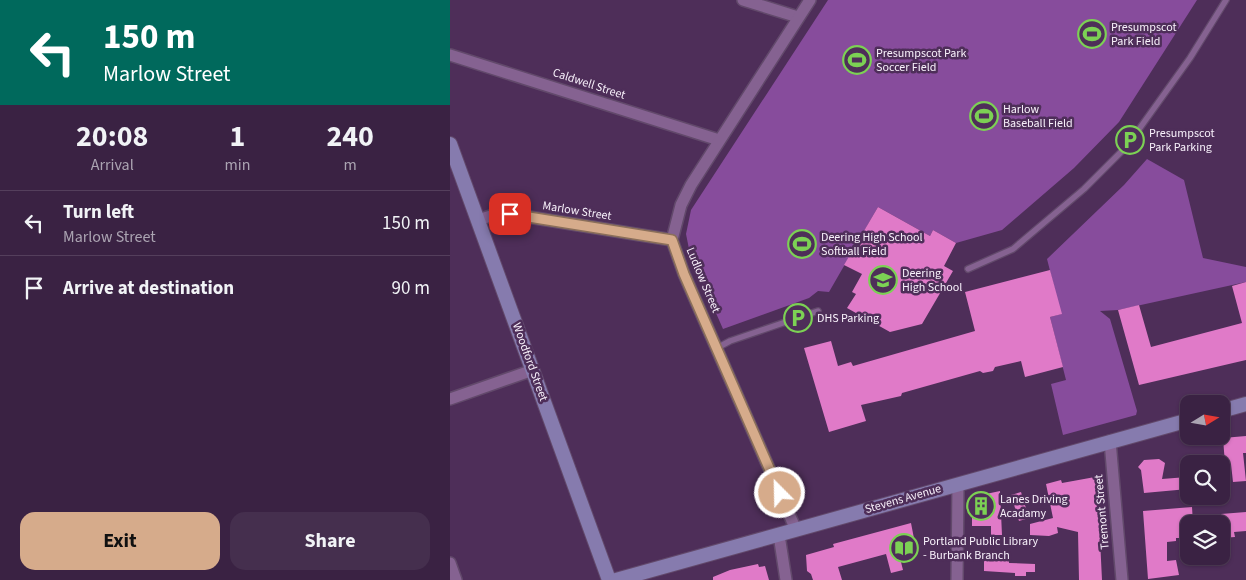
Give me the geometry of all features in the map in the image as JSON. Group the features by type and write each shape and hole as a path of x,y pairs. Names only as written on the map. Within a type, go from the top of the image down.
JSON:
{"main road":[{"name":"Woodford Street","path":"450,144 609,580"},
{"path":"1230,408 1246,404"},
{"name":"Stevens Avenue","path":"616,580 1180,423"}],"street":[{"path":"743,0 798,18"},
{"name":"Ludlow Street","path":"796,530 684,274 672,240 680,204 719,140 810,0"},
{"name":"Caldwell Street","path":"450,55 719,140"},
{"name":"Marlow Street","path":"478,220 497,214 510,214 672,240"},
{"path":"450,399 533,370"},
{"name":"Tremont Street","path":"1110,442 1122,580"},
{"path":"957,580 958,484"},
{"path":"779,535 786,580"},
{"path":"450,563 456,580"}],"lane":[{"path":"968,269 1013,249 1084,189 1128,146 1190,58 1226,0"},
{"path":"717,348 730,341 818,311"}],"shaded area":[{"path":"828,0 1197,0 1119,122 1074,168 1002,230 956,243 933,230 930,236 878,207 829,292 818,291 809,298 723,329 690,254 686,234 691,210"},
{"path":"1147,159 1184,180 1203,258 1246,267 1246,282 1118,310 1100,311 1110,319 1137,411 1136,415 1063,435 1051,384 1066,380 1050,317 1061,314 1047,259 1124,185"}],"building":[{"path":"878,207 930,236 933,230 956,243 944,266 953,271 922,324 890,332 847,308 856,294 852,292 862,274 844,265"},
{"name":"Deering High School","path":"1050,270 1062,314 1050,317 1063,367 1025,377 1021,361 995,367 993,371 983,373 980,371 902,393 901,396 861,405 866,421 829,432 804,348 831,341 838,366 851,362 853,366 975,331 965,292"},
{"path":"1246,282 1246,360 1139,385 1118,310 1139,305 1151,347 1242,323 1232,286"},
{"path":"1246,436 1246,453 1243,453 1246,481 1233,482 1230,455 1224,455 1224,445 1230,445 1230,437"},
{"path":"1159,459 1165,463 1162,479 1180,478 1180,490 1144,493 1141,470 1138,467 1144,460"},
{"path":"1095,477 1103,538 1100,539 1102,580 1079,580 1078,532 1057,527 1058,533 1049,536 1030,535 1030,524 1053,518 1046,484 1061,480 1062,483"},
{"path":"1000,491 1002,535 991,535 991,526 972,526 972,497"},
{"path":"1021,492 1029,518 1019,521 1011,495"},
{"path":"1192,507 1192,515 1180,515 1180,538 1176,538 1176,541 1167,542 1167,561 1176,560 1179,575 1148,579 1143,511"},
{"path":"1246,512 1246,531 1234,532 1235,537 1230,537 1230,515 1221,514"},
{"path":"911,523 917,554 900,558 903,570 891,573 886,554 838,567 842,580 813,580 811,574 807,571 806,555 834,547 833,544"},
{"path":"984,556 1009,558 1009,563 1035,564 1035,572 1026,572 1026,576 1015,576 1015,573 984,571"},
{"path":"758,564 759,567 765,566 769,580 713,580 713,577 730,570"}],"place":[{"name":"Presumpscot Park Field","path":"1092,34"},
{"name":"Presumpscot Park Soccer Field","path":"857,60"},
{"name":"Harlow Baseball Field","path":"984,116"},
{"name":"Presumpscot Park Parking","path":"1130,140"},
{"name":"Deering High School Softball Field","path":"802,244"},
{"name":"Deering High School","path":"883,280"},
{"name":"DHS Parking","path":"798,318"},
{"name":"Lanes Driving Acadamy","path":"981,506"},
{"name":"Portland Public Library - Burbank Branch","path":"904,548"}],"route":[{"path":"510,214 672,240 684,274 780,493"}]}
